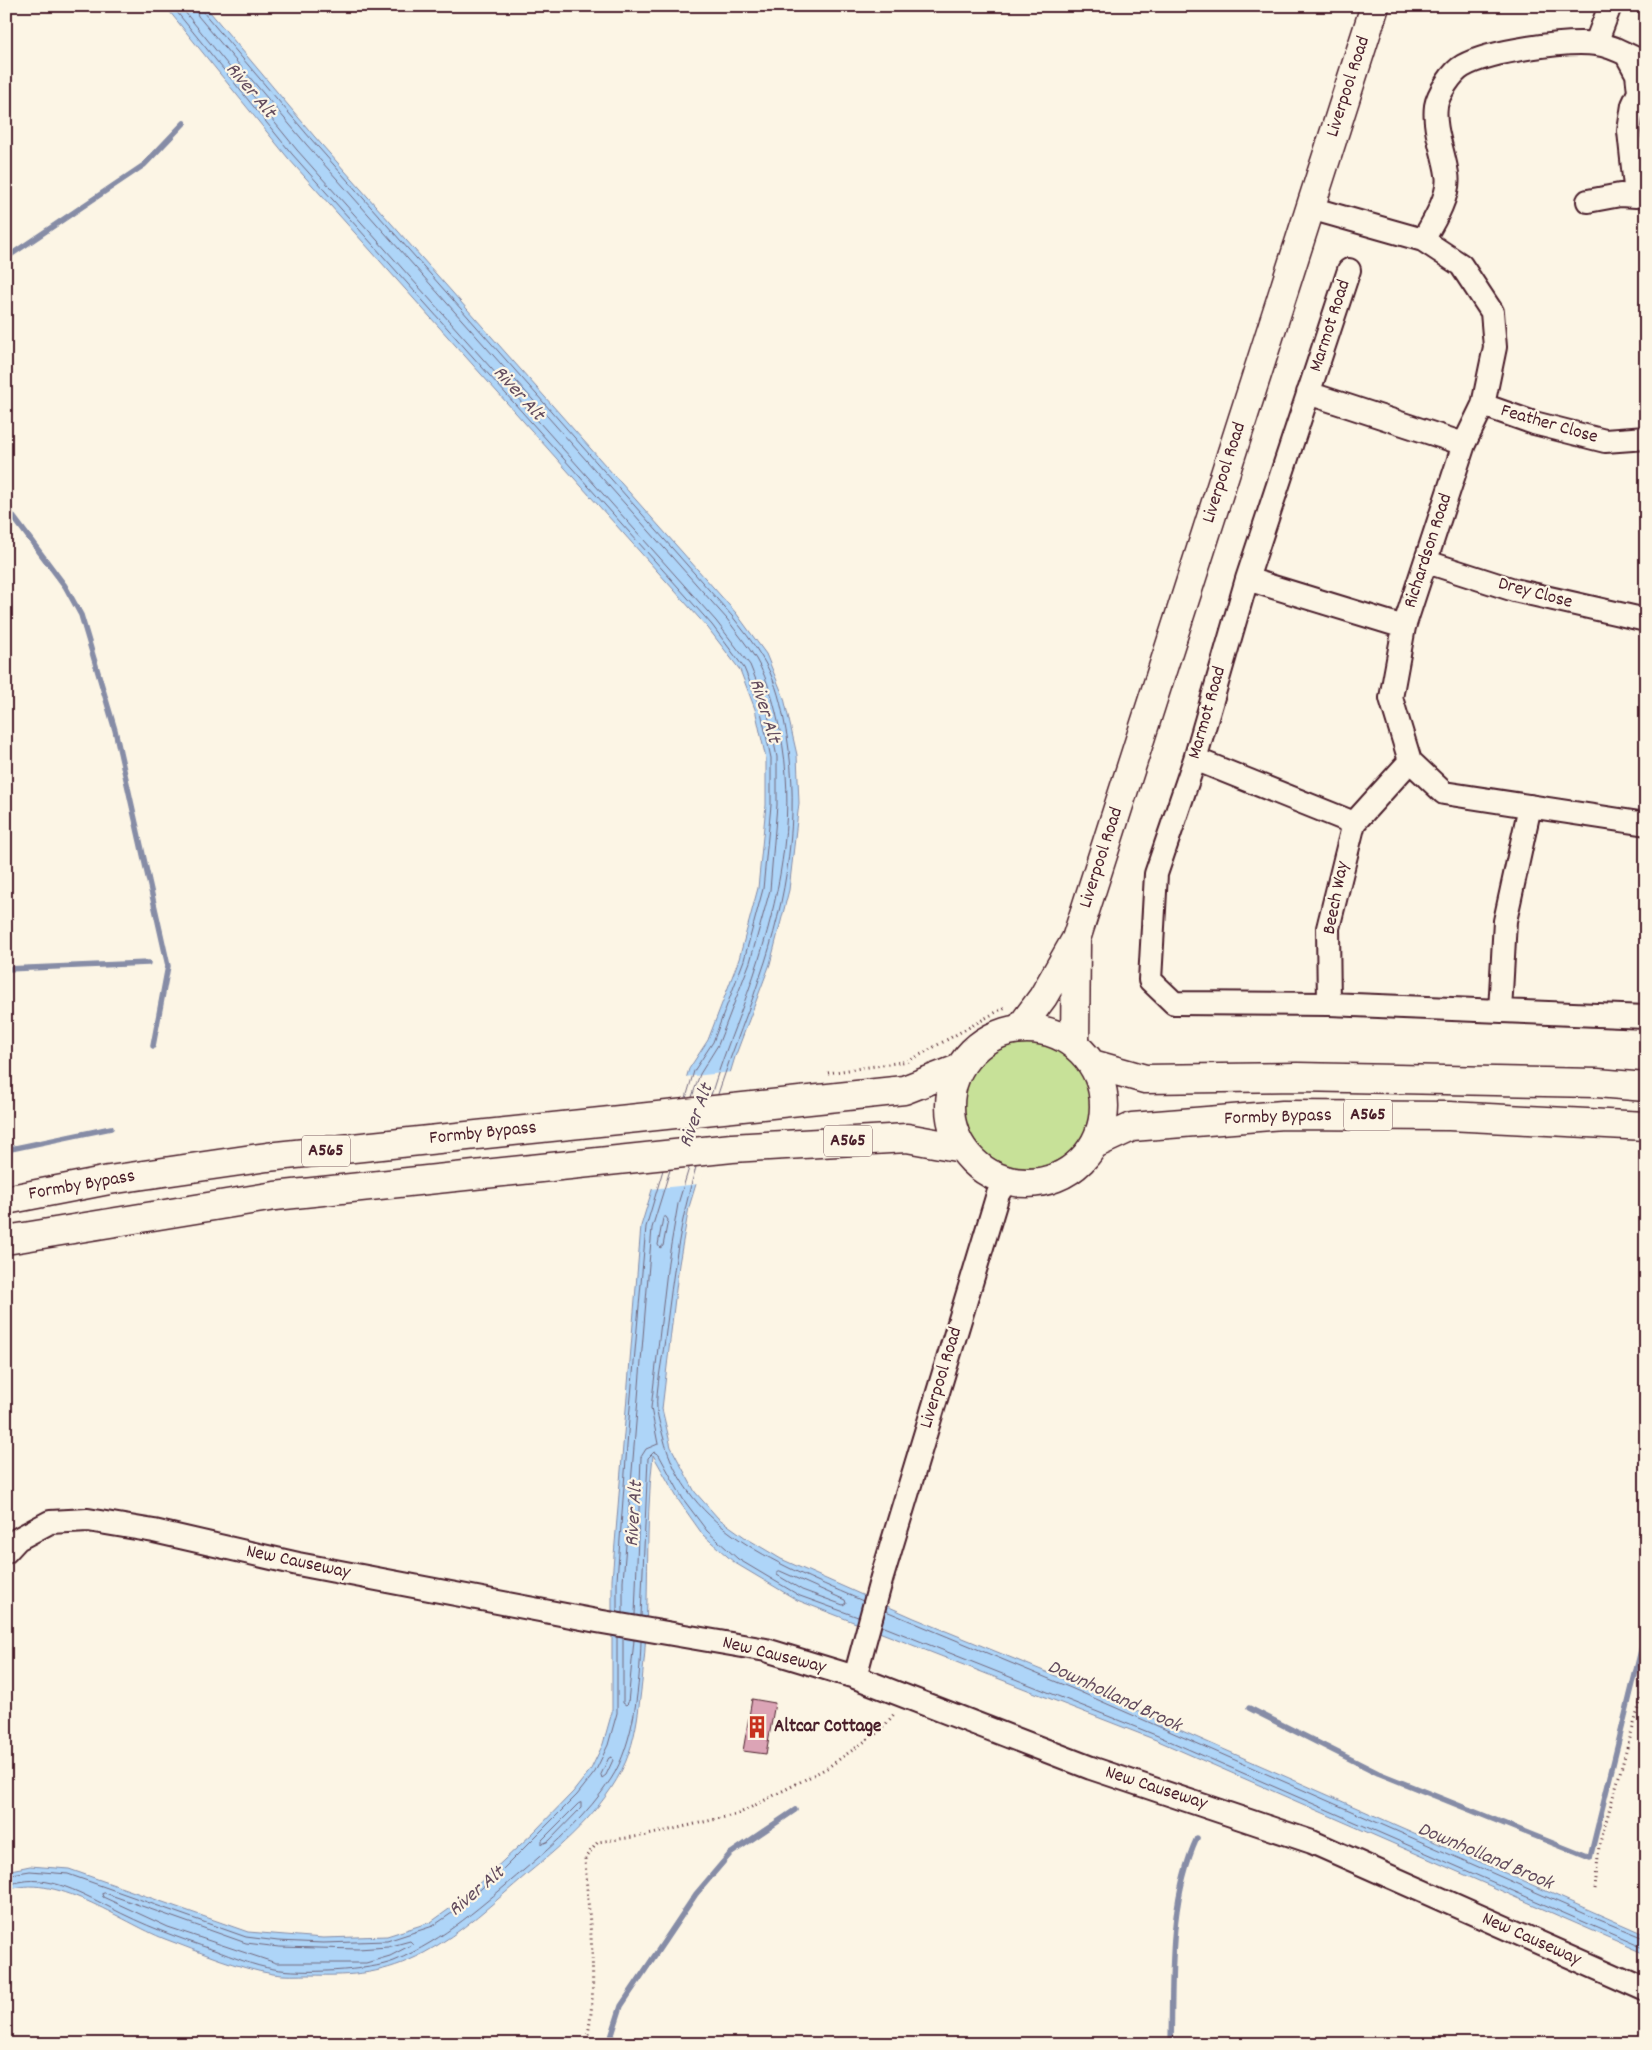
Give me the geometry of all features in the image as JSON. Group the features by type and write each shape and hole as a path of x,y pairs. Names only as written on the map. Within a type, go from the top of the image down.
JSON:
{"main road":[{"name":"Liverpool Road","path":"1014,1017 1042,997 1076,939 1375,6"},
{"name":"Liverpool Road","path":"1076,939 1084,1054"},
{"name":"A565","path":"1014,1017 1058,1035 1084,1054 1101,1083 1105,1104 1102,1124 1094,1144 1084,1158 1072,1169 1057,1178 1023,1184 1006,1181 989,1174 974,1163 962,1148 953,1129 950,1109 951,1089 958,1069 974,1049 995,1035 1014,1017"},
{"name":"Formby Bypass","path":"1084,1054 1145,1079 1297,1077 1596,1083 1646,1086"},
{"name":"Formby Bypass","path":"6,1200 109,1180 266,1157 746,1105 904,1090 958,1069"},
{"name":"Formby Bypass","path":"1094,1144 1132,1127 1283,1115 1449,1116 1646,1126"},
{"name":"A565","path":"6,1240 275,1196 732,1148 907,1138 962,1148"}],"street":[{"path":"1596,43 1610,6"},
{"path":"1423,240 1441,208 1448,176 1440,144 1436,106 1444,87 1462,66 1502,53 1559,45 1596,43 1614,47 1636,58 1639,92 1633,105 1629,131 1641,196 1620,195 1588,202"},
{"name":"Richardson Road","path":"1310,208 1423,240 1461,265 1492,312 1496,348 1483,405 1464,444 1427,562 1404,627 1391,698 1410,761 1444,793 1646,824"},
{"name":"Marmot Road","path":"1349,270 1248,579 1195,759 1156,874 1150,980 1174,1003 1329,1004 1646,1017"},
{"path":"1308,393 1464,444"},
{"name":"Feather Close","path":"1483,405 1534,423 1605,441 1646,438"},
{"name":"Drey Close","path":"1427,562 1514,590 1646,620"},
{"path":"1248,579 1404,627"},
{"path":"1195,759 1354,823"},
{"name":"Beech Way","path":"1329,1004 1328,928 1354,823 1410,761"},
{"path":"1500,1011 1505,921 1530,806"},
{"name":"Liverpool Road","path":"855,1677 882,1577 998,1194 1006,1181"},
{"name":"New Causeway","path":"6,1552 18,1539 50,1522 88,1520 154,1531 298,1564 597,1621 766,1650 855,1677 1090,1768 1312,1842 1646,1990"}],"path":[{"path":"821,1074 909,1060 1000,1008 1014,1017"},
{"path":"1595,1889 1599,1846 1646,1682"},
{"path":"586,2044 592,2016 594,1978 585,1858 598,1842 648,1835 738,1814 827,1768 881,1730 907,1698"}],"green space":[{"path":"1027,1042 1051,1046 1072,1060 1086,1081 1090,1105 1086,1129 1072,1150 1051,1164 1027,1168 1003,1164 982,1150 968,1129 964,1105 968,1081 982,1060 1003,1046"}],"water":[{"name":"River Alt","path":"165,6 205,6 314,136 736,613 766,654 784,698 797,755 799,803 789,890 770,964 735,1057 689,1207 679,1264 662,1409 671,1447 695,1492 718,1518 781,1559 914,1618 1073,1683 1646,1935 1646,1954 1156,1740 797,1600 735,1563 703,1535 679,1501 653,1455 650,1483 645,1654 637,1718 629,1753 621,1771 600,1804 572,1835 477,1916 438,1945 409,1960 368,1972 340,1975 278,1975 232,1964 165,1939 65,1892 44,1887 25,1886 6,1891 6,1871 30,1866 69,1869 248,1932 323,1938 387,1936 431,1922 459,1902 534,1832 573,1792 591,1769 603,1744 612,1712 612,1580 641,1226 689,1069 708,1040 739,959 758,888 766,805 766,759 755,709 740,670 708,628 288,158"}],"pier":[{"path":"733,1072 699,1184 650,1189 684,1077"}],"building":[{"name":"Altcar Cottage","path":"752,1699 775,1703 766,1754 743,1751"}],"waterway":[{"path":"6,258 144,165 184,123"},
{"path":"6,507 65,586 81,615 115,730 168,966 153,1046"},
{"path":"6,969 148,963"},
{"path":"6,1150 111,1128"},
{"path":"1249,1708 1378,1773 1590,1858 1646,1630"},
{"path":"609,2044 621,2006 696,1894 730,1854 795,1810"},
{"path":"1171,2044 1172,1966 1177,1913 1181,1887 1197,1838"}],"place":[{"name":"Altcar Cottage","path":"757,1727"}],"water label":[{"name":"Downholland Brook","path":"1114,1697"},
{"name":"Downholland Brook","path":"1485,1857"}]}
